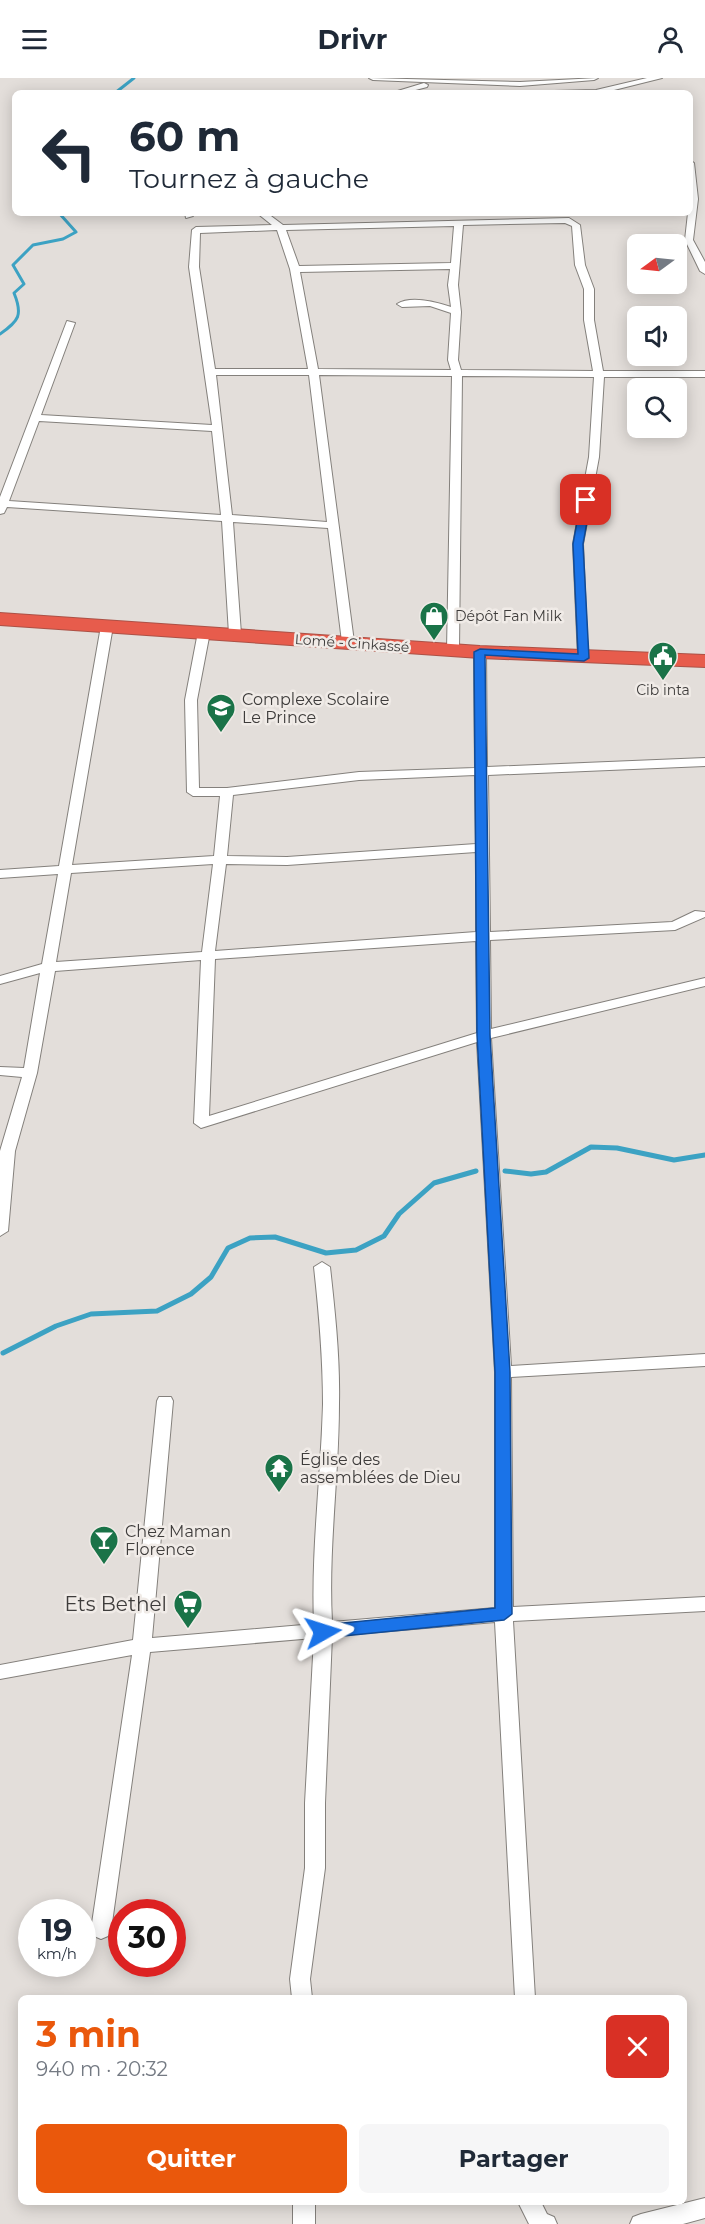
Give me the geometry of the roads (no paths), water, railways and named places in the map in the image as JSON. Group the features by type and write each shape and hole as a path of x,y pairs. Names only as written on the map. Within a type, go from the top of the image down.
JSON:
{"highway":[{"name":"Lomé - Cinkassé","path":"0,619 480,652 705,663"}],"street":[{"path":"373,78 537,84 594,78"},
{"path":"605,90 658,78"},
{"path":"408,90 447,81"},
{"path":"647,81 650,86 649,90"},
{"path":"693,199 694,210 689,240 696,258 705,271"},
{"path":"265,216 280,227 295,270 314,374 331,525 348,642"},
{"path":"235,634 227,518 211,372 194,267 196,230 560,220 574,224 580,265 589,289 589,320 599,374 594,457 578,544 584,658"},
{"path":"453,650 457,372 453,360 456,312 453,285 459,222"},
{"path":"295,270 456,266"},
{"path":"402,304 431,303 456,312"},
{"path":"70,323 2,507 331,525"},
{"path":"211,372 705,375"},
{"path":"35,418 216,428"},
{"path":"0,1231 4,1155 30,1073 47,967 67,869 107,626"},
{"path":"204,632 191,700 193,792 227,792 359,776 479,773 705,762"},
{"path":"480,652 479,773 484,1035 503,1372 504,1614 525,1995"},
{"path":"227,792 225,840 219,860 208,956 201,1123 484,1035 705,982"},
{"path":"0,874 219,860 287,861 481,848"},
{"path":"0,980 47,967 483,936 675,926 700,914"},
{"path":"0,1071 30,1073"},
{"path":"302,1995 300,1979 315,1868 315,1803 323,1632 321,1583 331,1404 329,1334 322,1267"},
{"path":"503,1372 705,1360"},
{"path":"101,1929 142,1646 165,1401"},
{"path":"0,1672 142,1646 323,1632 504,1614 705,1604"},
{"path":"303,2205 304,2224"},
{"path":"531,2205 540,2221 546,2224"},
{"path":"641,2224 705,2208"}],"waterway":[{"path":"119,90 134,78"},
{"path":"0,334 15,321 19,312 14,293 24,284 13,265 33,245 63,239 76,232 62,216"},
{"path":"505,1171 531,1174 546,1172 591,1147 617,1148 674,1160 705,1155"},
{"path":"3,1353 56,1326 91,1314 157,1311 191,1294 211,1277 228,1248 250,1238 275,1237 326,1253 356,1250 384,1236 399,1214 434,1183 476,1171"}],"place":[{"name":"Dépôt Fan Milk","path":"434,642"},
{"name":"Cib inta","path":"663,682"},
{"name":"Complexe Scolaire Le Prince","path":"221,734"},
{"name":"Église des assemblées de Dieu","path":"279,1494"},
{"name":"Chez Maman Florence","path":"104,1566"},
{"name":"Ets Bethel","path":"188,1630"}]}
